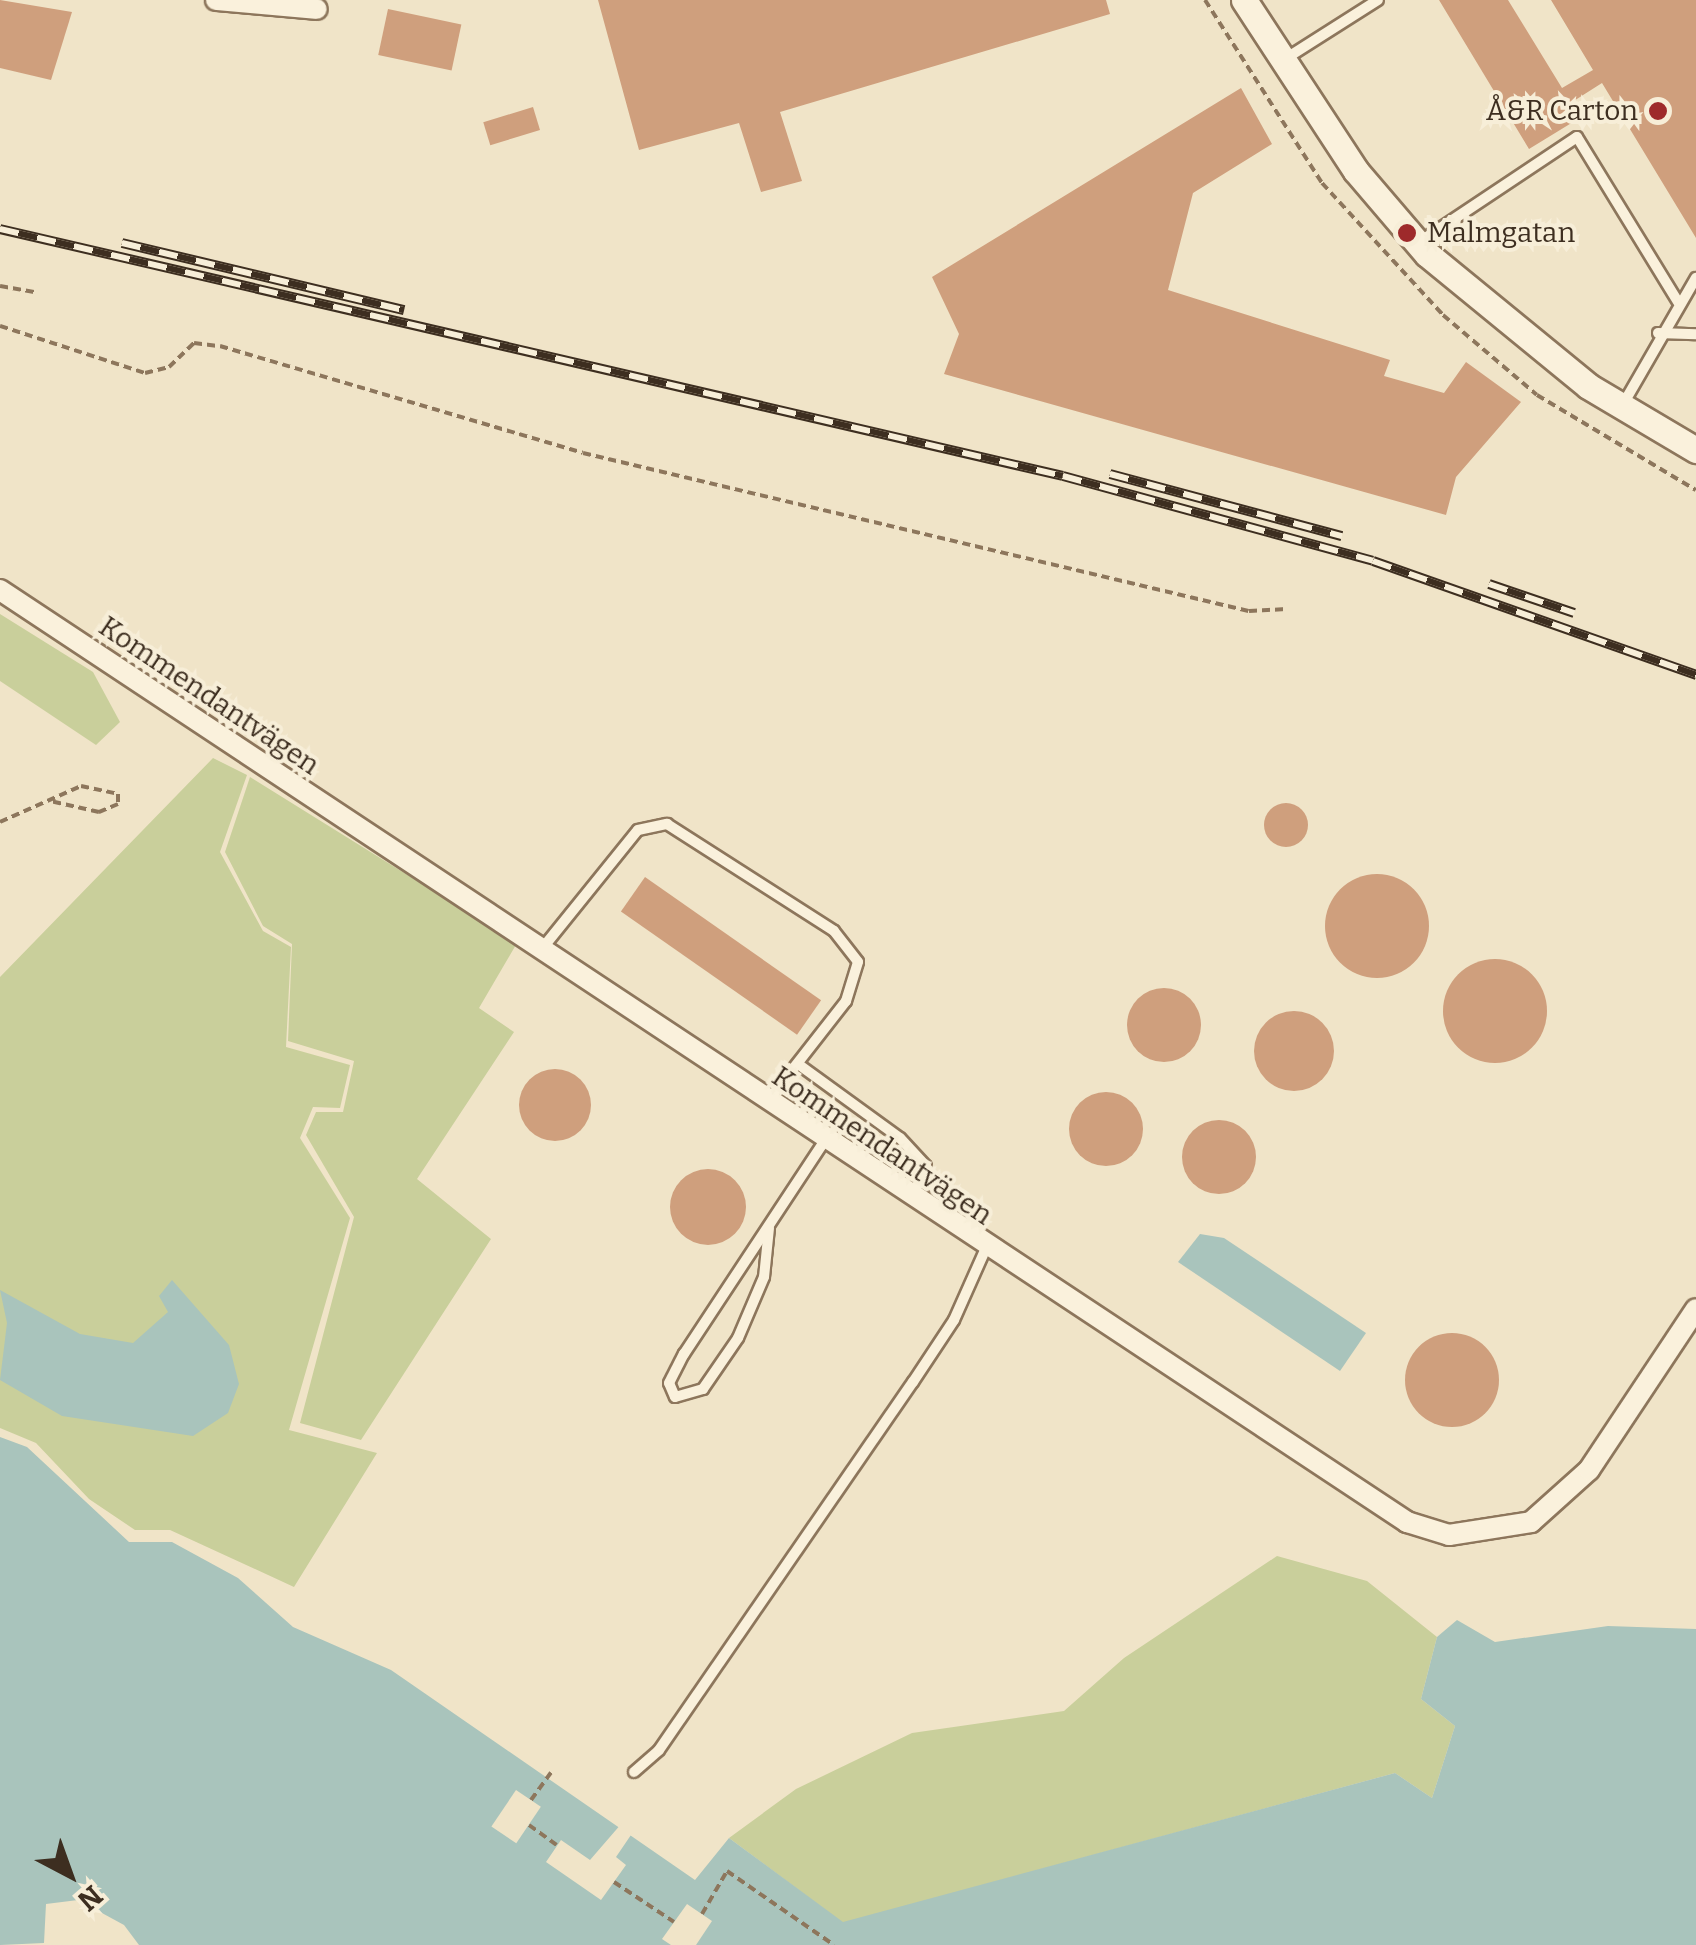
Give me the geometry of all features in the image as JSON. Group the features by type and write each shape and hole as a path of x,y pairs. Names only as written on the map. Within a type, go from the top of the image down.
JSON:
{"street":[{"path":"216,0 317,9"},
{"path":"1244,0 1280,62 1417,244 1622,406 1696,450"},
{"name":"Kommendantvägen","path":"0,590 824,1142 1336,1480 1408,1522 1449,1535 1532,1522 1590,1470 1696,1309"}],"lane":[{"path":"1280,62 1378,0"},
{"path":"1417,244 1577,137 1678,302"},
{"path":"1622,406 1658,333 1696,278"},
{"path":"1658,333 1696,334"},
{"path":"541,950 638,830 667,824 834,931 858,962 846,1001 766,1103"},
{"path":"798,1064 900,1138 926,1166 912,1199"},
{"path":"769,1228 764,1277 738,1338 703,1389 675,1397 669,1382 684,1354 824,1142"},
{"path":"634,1772 659,1750 913,1382 954,1320 986,1248"}],"path":[{"path":"0,286 35,292"},
{"path":"0,326 146,373 169,367 194,343 220,346 583,453 1249,611 1286,609"},
{"path":"0,822 81,786 118,794 118,804 99,812 50,801"},
{"path":"531,1800 551,1772"},
{"path":"529,1825 557,1846"},
{"path":"702,1914 727,1871 834,1945"},
{"path":"614,1882 674,1922"}],"green space":[{"path":"0,614 93,672 120,722 96,745 0,681"},
{"path":"213,758 247,775 220,852 263,931 291,947 286,1047 350,1065 340,1108 313,1107 300,1138 350,1218 289,1430 377,1453 294,1587 170,1530 135,1530 89,1499 36,1443 0,1428 0,977"},
{"path":"250,777 517,943 479,1008 514,1032 417,1179 491,1239 361,1440 300,1423 354,1217 306,1135 316,1112 343,1112 354,1061 288,1041 292,944 263,926 225,852"},
{"path":"1277,1556 1367,1581 1437,1637 1421,1699 1455,1726 1432,1798 1395,1773 843,1923 729,1838 796,1789 912,1733 1064,1711 1124,1658"}],"water":[{"path":"1200,1234 1224,1238 1366,1333 1340,1371 1178,1262"},
{"path":"172,1280 229,1345 239,1384 228,1413 193,1436 62,1416 0,1380 7,1323 0,1290 80,1334 133,1343 168,1312 159,1296"},
{"path":"0,1437 27,1447 129,1542 172,1542 238,1578 293,1627 391,1670 695,1880 729,1838 843,1922 1395,1773 1432,1798 1455,1726 1421,1699 1437,1637 1457,1620 1495,1642 1608,1626 1696,1629 1696,1945 139,1945 124,1925 78,1900 46,1904 44,1943 0,1945"}],"pier":[{"path":"516,1790 541,1807 516,1843 491,1826"},
{"path":"622,1823 633,1832 616,1857 626,1865 601,1900 546,1862 561,1840 590,1860"},
{"path":"687,1904 712,1921 696,1945 671,1945 662,1939"}],"building":[{"path":"0,0 72,12 51,80 0,68"},
{"path":"598,0 1106,0 1110,14 780,112 802,181 761,192 739,123 639,150"},
{"name":"Å&R Carton","path":"1439,0 1508,0 1562,88 1593,70 1551,0 1696,0 1696,238 1602,83 1569,104 1578,119 1529,149"},
{"path":"388,9 461,25 452,71 378,55"},
{"path":"1241,88 1272,144 1193,193 1168,290 1390,360 1384,376 1444,393 1466,362 1521,402 1456,477 1446,515 944,374 959,334 932,277"},
{"path":"533,107 540,130 490,145 483,122"},
{"path":"1286,803 1302,809 1308,825 1302,841 1286,847 1270,841 1264,825 1270,809"},
{"path":"1377,874 1397,878 1414,889 1425,906 1429,926 1425,946 1414,963 1397,974 1377,978 1357,974 1340,963 1329,946 1325,926 1329,906 1340,889 1357,878"},
{"path":"645,877 821,1000 797,1035 621,911"},
{"path":"1495,959 1515,963 1532,974 1543,991 1547,1011 1543,1031 1532,1048 1515,1059 1495,1063 1475,1059 1458,1048 1447,1031 1443,1011 1447,991 1458,974 1475,963"},
{"path":"1164,988 1190,999 1201,1025 1190,1051 1164,1062 1138,1051 1127,1025 1138,999"},
{"path":"1294,1011 1309,1014 1322,1023 1331,1036 1331,1066 1322,1079 1309,1088 1294,1091 1279,1088 1266,1079 1257,1066 1254,1051 1257,1036 1266,1023 1279,1014"},
{"path":"555,1069 580,1080 591,1105 580,1130 555,1141 530,1130 519,1105 530,1080"},
{"path":"1106,1092 1132,1103 1143,1129 1132,1155 1106,1166 1080,1155 1069,1129 1080,1103"},
{"path":"1219,1120 1245,1131 1256,1157 1245,1183 1219,1194 1193,1183 1182,1157 1193,1131"},
{"path":"708,1169 735,1180 746,1207 735,1234 708,1245 681,1234 670,1207 681,1180"},
{"path":"1452,1333 1470,1337 1485,1347 1495,1362 1499,1380 1495,1398 1485,1413 1470,1423 1452,1427 1434,1423 1419,1413 1409,1398 1405,1380 1409,1362 1419,1347 1434,1337"}],"railway":[{"path":"0,229 1063,476 1373,561 1696,675"},
{"path":"122,243 404,310"},
{"path":"1110,474 1342,536"},
{"path":"1489,584 1574,613"}],"place":[{"name":"Å&R Carton","path":"1658,111"},
{"name":"Malmgatan","path":"1407,233"}]}
